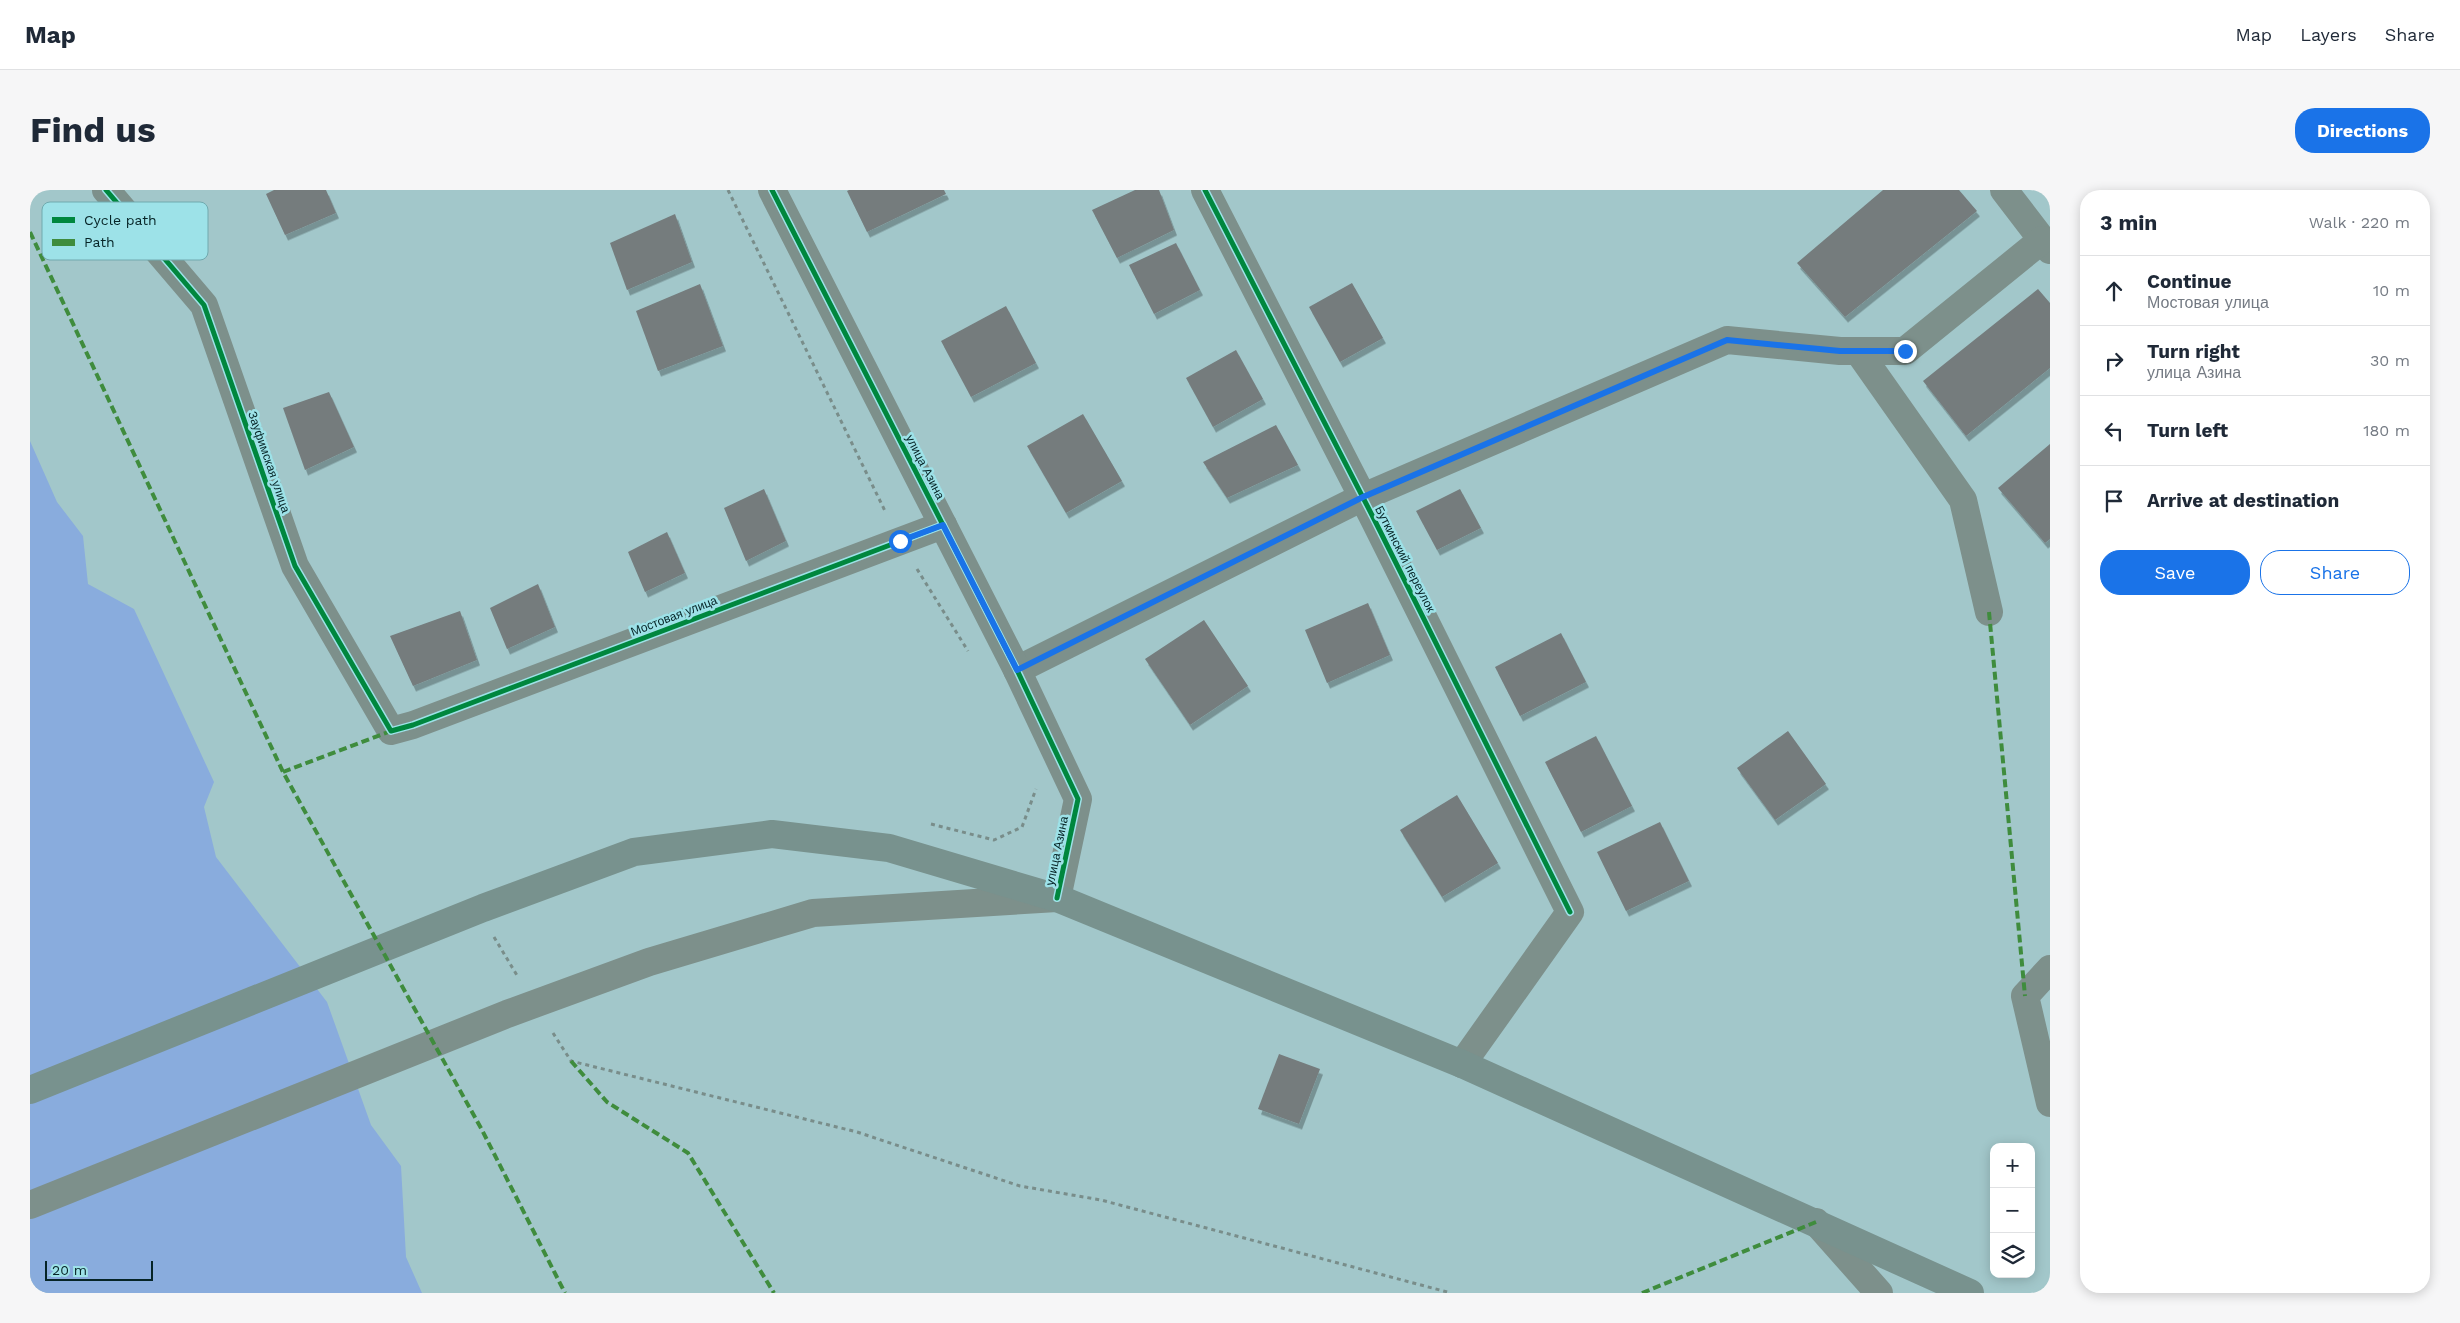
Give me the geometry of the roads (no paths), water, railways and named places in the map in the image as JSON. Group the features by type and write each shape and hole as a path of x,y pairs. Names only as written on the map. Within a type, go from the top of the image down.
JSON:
{"main road":[{"path":"30,1090 483,908 634,852 772,834 889,848 1057,898 1462,1064 1970,1293"}],"street":[{"name":"Зауфимская улица","path":"106,190 116,202"},
{"name":"улица Азина","path":"772,190 1017,670 1078,799 1057,898"},
{"name":"Буткинский переулок","path":"1205,190 1363,497 1570,912 1462,1064"},
{"path":"1017,670 1363,497 1727,340 1858,351 1905,351 2046,245 2004,190"},
{"name":"Зауфимская улица","path":"166,260 204,304 295,566 391,731 413,726"},
{"path":"1858,351 1963,500 1989,612"},
{"name":"Мостовая улица","path":"413,726 943,525"},
{"path":"30,1204 507,1014 649,962 814,913 1057,898"},
{"path":"2050,969 2025,996 2050,1103"},
{"path":"1816,1222 1880,1293"}],"water":[{"path":"30,441 57,502 83,536 88,584 134,609 214,782 204,807 216,857 327,1002 371,1125 401,1166 406,1257 422,1293 30,1293"}]}
